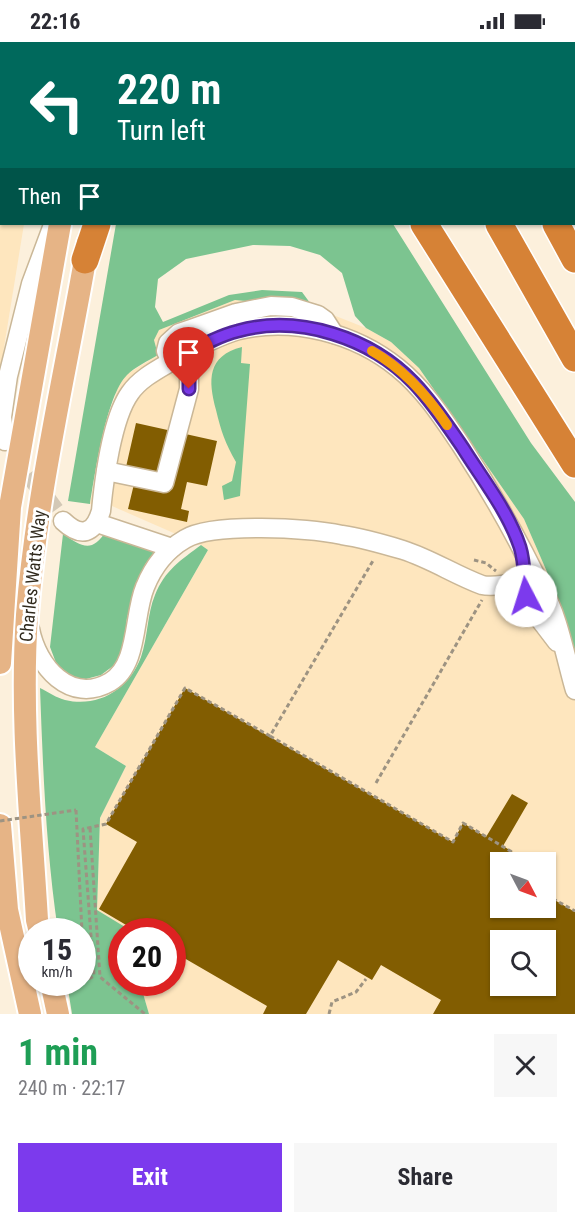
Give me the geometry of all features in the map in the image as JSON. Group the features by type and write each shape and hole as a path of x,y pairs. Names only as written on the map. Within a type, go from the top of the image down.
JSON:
{"highway":[{"path":"85,260 97,225"},
{"path":"425,225 575,464"},
{"path":"500,225 575,358"},
{"path":"557,225 575,259"}],"main road":[{"name":"Charles Watts Way","path":"0,663 2,577 10,507 60,225"},
{"name":"Charles Watts Way","path":"38,918 25,726 27,616 35,539 59,391 91,225"},
{"path":"0,823 7,910 30,1014"},
{"path":"54,996 58,1014"}],"lane":[{"path":"5,441 2,417 8,376 30,284 54,225"},
{"path":"106,471 164,483 189,389 189,375 166,351 168,343 179,333 257,307 283,306 308,311 326,320 334,334 363,346 397,367 413,382 444,421 494,495 545,596 556,622 575,690"},
{"path":"63,521 76,531 85,532 97,523 113,437 128,394 142,380 176,359"},
{"path":"97,523 172,548"},
{"path":"27,616 34,645 49,672 58,679 76,686 95,688 103,686 119,676 130,656 137,610 144,588 159,562 172,548 186,538 202,532 241,528 325,532 380,543 420,556 476,583 489,586 524,584 540,590 545,596"},
{"path":"512,529 522,557 528,604 550,632 565,657"}],"path":[{"path":"270,736 376,555 380,543"},
{"path":"376,783 497,573 494,567 474,560"},
{"path":"90,918 83,829 106,824 185,688 453,842 464,823 512,852"},
{"path":"0,823 76,810 81,918"},
{"path":"90,828 100,977 145,1014"},
{"path":"556,901 575,911"},
{"path":"329,1014 332,1002 356,992 366,979"}],"shaded area":[{"path":"0,225 24,225 0,372"},
{"path":"235,300 313,307 366,328 391,342 419,368 524,519 554,588 575,652 575,1014 149,1014 144,996 186,996 186,918 110,918 97,910 100,818 126,766 95,747 208,550 112,506 90,504 102,437 118,387 127,374 158,355 154,340 159,330"}],"green space":[{"path":"116,225 394,225 531,443 575,502 575,652 554,588 524,519 419,368 391,342 366,328 355,316 342,273 320,255 290,246 253,245 186,259 158,279 155,307 163,322 229,295 262,290 302,292 313,307 235,300 159,330 154,340 158,355 127,375 113,400 107,417 90,504 68,501"},
{"path":"242,347 241,363 250,364 240,496 224,500 222,486 232,481 236,462 226,443 220,424 213,399 211,379 216,363 222,356"},
{"path":"106,531 156,551 146,563 134,591 127,618 123,651 113,666 101,675 86,679 71,677 58,668 50,647 63,534 86,546 96,543"},
{"path":"201,545 208,550 95,747 126,766 100,818 97,910 110,918 108,918 108,996 144,996 149,1014 72,1014 69,996 96,996 96,918 56,918 48,840 40,688 62,699 78,702 101,698 121,687 136,668 141,657 150,610 159,586 174,566"}],"building":[{"path":"136,423 217,441 207,486 187,482 181,509 189,511 187,522 128,509 134,484 126,467"},
{"path":"185,688 453,842 463,823 486,837 512,794 528,803 503,846 513,852 490,852 490,918 556,918 556,901 575,912 575,1014 433,1014 441,1000 381,965 372,980 338,960 306,1014 263,1014 267,1006 186,959 186,918 114,918 99,909 137,842 106,824"}],"tunnel":[{"path":"13,452 63,521"}],"slow traffic":[{"path":"372,351 397,367 413,382 428,398 447,425"}],"route":[{"path":"189,389 189,375 180,357 220,337 255,327 274,325 309,328 345,338 379,355 397,367 428,398 494,495 520,548 526,596"}]}
